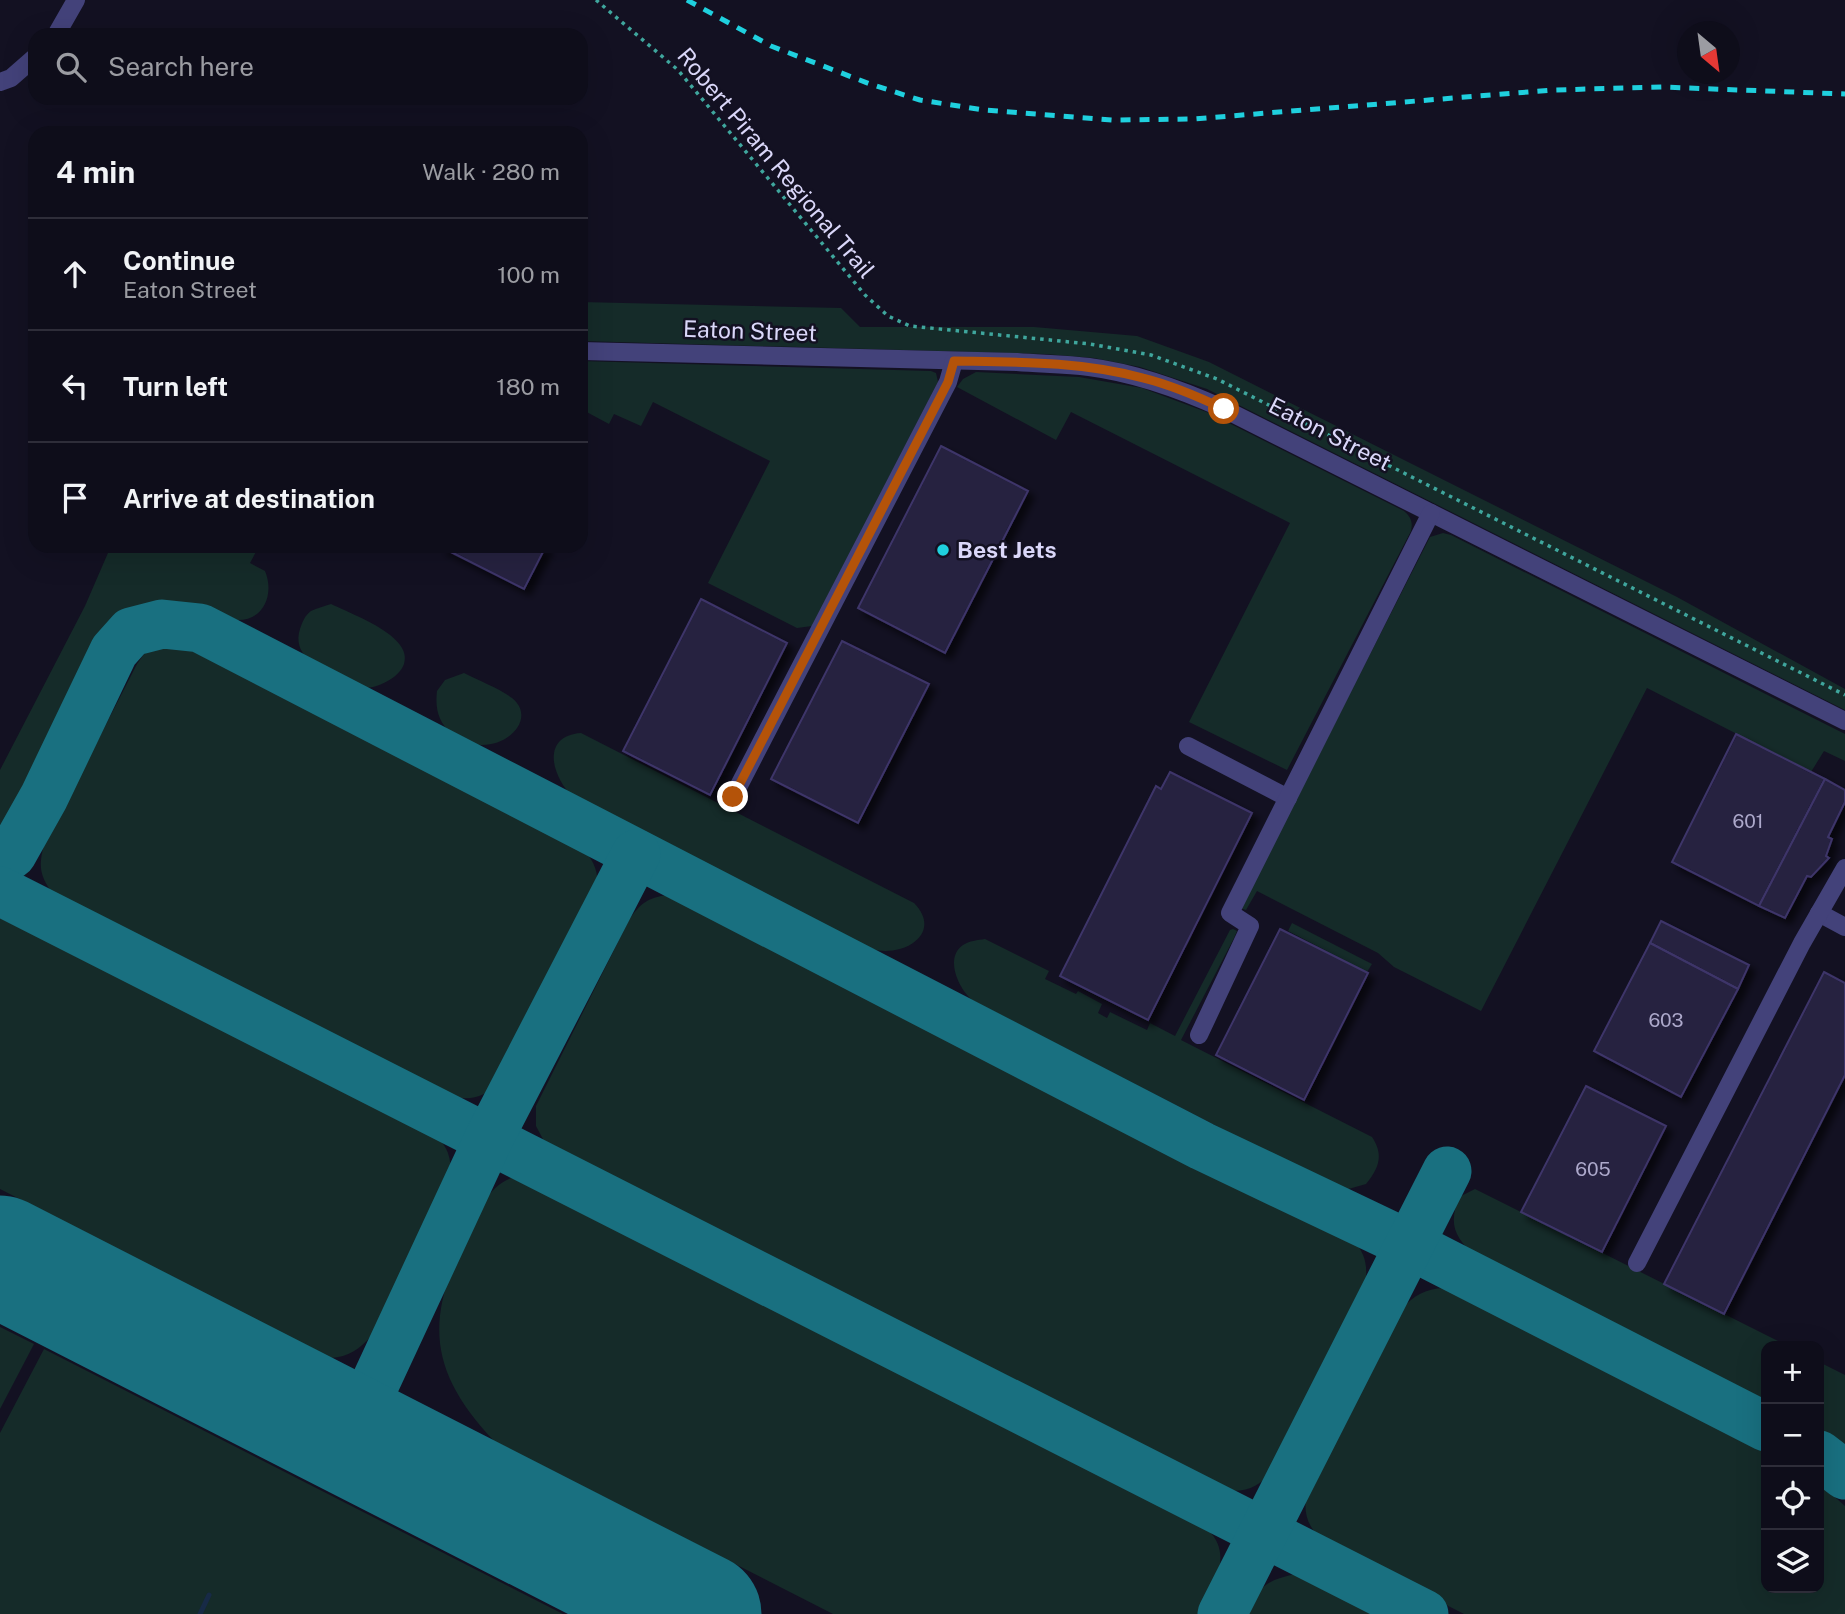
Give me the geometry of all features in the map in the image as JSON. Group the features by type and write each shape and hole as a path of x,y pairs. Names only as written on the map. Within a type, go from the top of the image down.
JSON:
{"street":[{"path":"61,28 76,0"},
{"path":"0,82 11,78 28,63"},
{"name":"Eaton Street","path":"588,351 1087,367 1155,381 1186,391 1224,409 1845,721"},
{"path":"733,797 948,382 954,361"},
{"path":"1199,1035 1250,926 1230,913 1431,513"},
{"path":"1188,746 1288,798"},
{"path":"1637,1263 1845,868"},
{"path":"1819,913 1845,927"}],"path":[{"name":"Robert Piram Regional Trail","path":"596,0 678,70 865,295"}],"green space":[{"path":"588,302 841,308 860,327 1034,327 1137,336 1209,362 1677,597 1845,689 1845,710 1207,389 1140,367 1094,358 1045,354 588,341"},
{"path":"588,361 931,371 936,373 938,382 812,626 797,628 708,583 770,461 653,402 641,426 614,414 609,424 588,413"},
{"path":"976,372 1079,377 1142,388 1209,413 1408,515 1412,522 1411,531 1287,770 1189,722 1290,523 1071,412 1056,440 957,387 963,379"},
{"path":"1443,533 1845,734 1845,761 1824,751 1811,772 1647,688 1481,1011 1394,967 1378,953 1257,891 1246,910 1240,908 1430,537"},
{"path":"108,553 255,553 250,563 265,571 268,580 267,598 253,617 235,620 199,606 166,602 138,610 114,628 94,654 8,824 0,834 0,770 85,606"},
{"path":"331,604 379,627 400,644 405,654 404,664 392,679 379,685 359,688 307,659 299,646 298,638 303,622 311,611"},
{"path":"166,643 188,646 582,848 590,858 597,874 596,893 499,1082 493,1088 481,1095 467,1098 445,1094 50,890 41,868 44,845 137,664 144,654"},
{"path":"464,673 507,694 520,708 521,719 517,729 508,737 496,743 482,745 467,742 452,734 443,725 437,709 437,691 445,680"},
{"path":"581,733 914,903 922,914 922,934 906,947 884,951 872,949 573,797 555,769 555,749 560,741 568,736"},
{"path":"668,895 1352,1239 1365,1261 1365,1286 1269,1475 1257,1485 1244,1490 1220,1489 545,1143 536,1126 536,1106 629,920 645,902"},
{"path":"0,914 440,1140 449,1157 451,1177 371,1336 362,1345 353,1352 331,1358 0,1189"},
{"path":"1292,923 1372,964 1367,972 1288,931"},
{"path":"1230,930 1237,931 1234,938 1181,1040 1372,1137 1379,1156 1374,1172 1366,1184 1345,1190 1333,1186 972,1000 962,989 954,965 957,951 963,945 985,939 1049,971 1045,979 1076,994 1078,991 1102,1004 1098,1013 1107,1018 1110,1012 1147,1030 1150,1023 1175,1036"},
{"path":"511,1178 527,1182 1208,1530 1216,1539 1220,1550 1219,1572 1200,1614 833,1614 494,1441 472,1415 445,1366 440,1342 440,1317 455,1262 481,1208 496,1188"},
{"path":"1475,1189 1778,1341 1761,1341 1761,1403 1475,1256 1455,1230 1454,1215 1459,1197"},
{"path":"1444,1288 1454,1291 1761,1448 1761,1593 1824,1593 1824,1487 1845,1506 1845,1614 1464,1614 1329,1545 1313,1530 1307,1519 1306,1497 1402,1309 1420,1294"},
{"path":"0,1327 34,1344 0,1409"},
{"path":"44,1349 563,1614 0,1614 0,1433"},
{"path":"1824,1364 1845,1375 1845,1448 1824,1436"},
{"path":"1296,1574 1374,1614 1245,1614 1264,1586"}],"building":[{"name":"Best Jets","path":"941,446 1028,491 945,653 858,608"},
{"path":"453,553 542,553 524,589"},
{"path":"701,599 787,643 710,795 623,751"},
{"path":"842,641 929,684 858,823 771,779"},
{"path":"1736,734 1825,779 1759,906 1672,862"},
{"path":"1170,772 1252,813 1148,1020 1060,976 1156,786 1161,789"},
{"path":"1825,779 1845,790 1845,802 1828,837 1832,839 1826,856 1829,858 1811,877 1807,876 1785,918 1759,906"},
{"path":"1661,921 1749,965 1738,989 1650,943"},
{"path":"1280,929 1368,973 1304,1100 1216,1055"},
{"path":"1650,943 1738,989 1681,1097 1594,1051"},
{"path":"1824,972 1845,983 1845,1075 1724,1314 1664,1284"},
{"path":"1586,1086 1666,1126 1602,1252 1521,1212"}],"waterway":[{"path":"200,1614 209,1595"}],"taxiway":[{"path":"0,861 12,854 44,797 114,651 131,632 162,624 200,628 1202,1146 1410,1245 1761,1424"},
{"path":"351,1435 489,1138 636,854"},
{"path":"0,891 1424,1614"},
{"path":"1222,1614 1447,1171"},
{"path":"1824,1459 1845,1475"}],"runway":[{"path":"0,1256 701,1614"}],"railway":[{"path":"687,0 771,46 870,84 920,100 984,110 1112,120 1193,119 1553,90 1662,87 1845,94"}],"place":[{"name":"Best Jets","path":"943,550"}],"route":[{"path":"733,797 948,382 954,361 1087,367 1122,373 1186,391 1224,409"}]}
